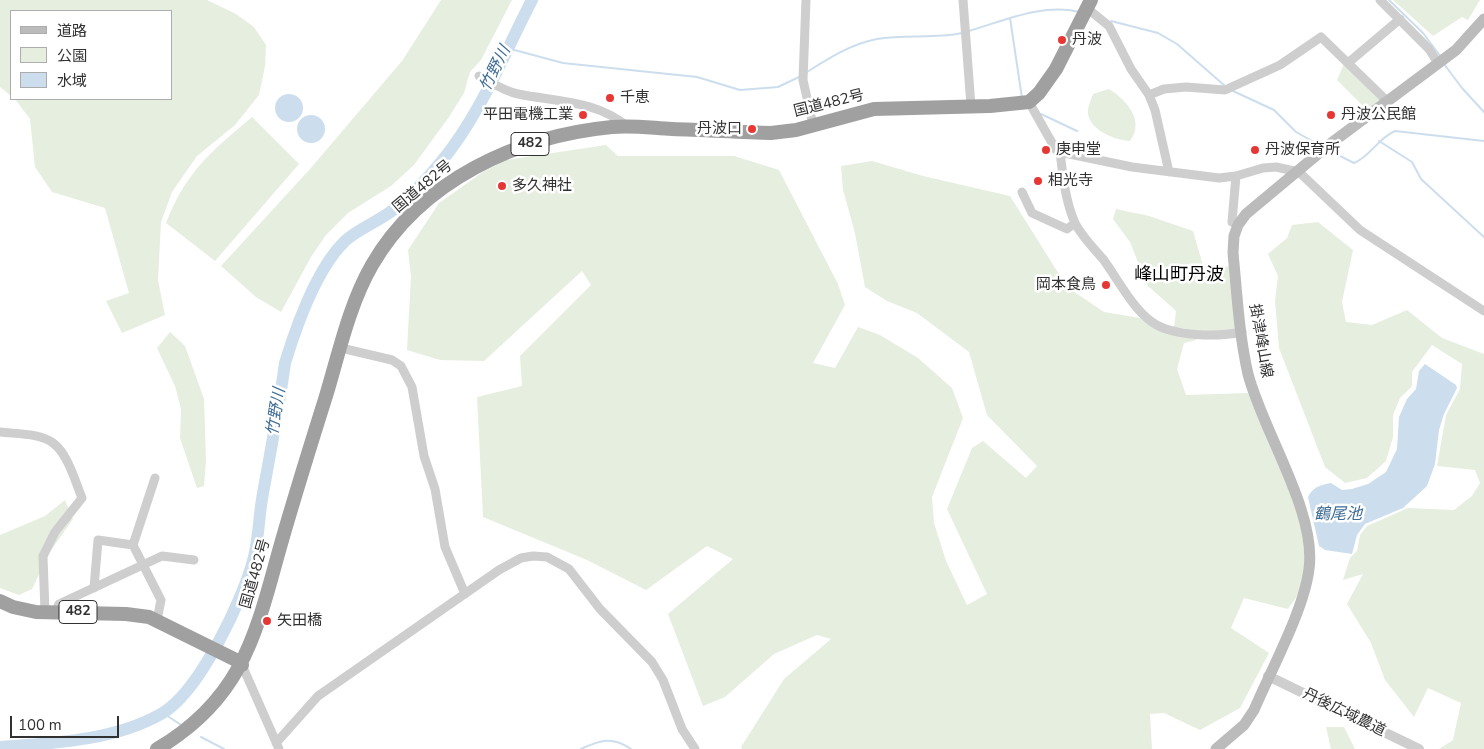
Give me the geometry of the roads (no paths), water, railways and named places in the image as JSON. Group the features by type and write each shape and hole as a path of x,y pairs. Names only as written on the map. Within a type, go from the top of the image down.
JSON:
{"highway":[{"path":"1029,102 1039,93 1056,69 1090,5"},
{"name":"国道482号","path":"238,662 267,597 295,491 363,283 382,250 418,209 450,183 482,162 504,152 570,132 628,127 771,133 796,130 874,109 1029,102"},
{"name":"482","path":"0,601 13,607 50,612 126,614 149,617 238,662 216,703 179,736 157,749"}],"main road":[{"path":"1238,225 1261,201 1300,172 1326,148 1441,61 1472,33 1484,19"},
{"name":"掛津峰山線","path":"1216,749 1244,725 1254,710 1304,591 1309,569 1310,547 1296,496 1249,375 1233,253 1234,236 1238,225"}],"street":[{"path":"806,0 803,80 813,125"},
{"path":"963,0 971,106"},
{"path":"1380,0 1441,61"},
{"path":"1090,5 1109,26 1130,69 1149,95 1155,110 1169,172"},
{"path":"1348,63 1400,19"},
{"path":"1149,95 1164,89 1186,87 1229,88 1280,64 1321,36 1387,101"},
{"path":"480,76 508,91 578,102 598,108 628,127"},
{"path":"1029,102 1056,150 1060,152 1132,168 1219,178 1276,167 1300,172 1360,230 1484,311"},
{"path":"1060,152 1066,195 1076,223 1086,240 1151,322 1170,330 1206,335 1224,336 1242,332"},
{"path":"1236,176 1232,222 1238,225"},
{"path":"1022,192 1032,213 1067,229 1076,223"},
{"path":"341,348 392,360 401,366 412,387 424,456 435,489 445,548 465,594"},
{"path":"0,432 45,439 54,443 61,452 82,498 55,532 43,556 50,612"},
{"path":"155,478 133,545 161,600 157,620"},
{"path":"94,588 98,540 133,545"},
{"path":"50,612 59,604 162,556 194,560"},
{"path":"238,662 278,746 318,696 499,570 521,558 533,556 547,557 569,569 600,609 652,662 663,680 682,729 695,749"},
{"name":"丹後広域農道","path":"1268,676 1419,749"}],"water":[{"path":"289,94 299,98 303,108 299,118 289,122 279,118 275,108 279,98"},
{"path":"311,115 321,119 325,129 321,139 311,143 301,139 297,129 301,119"},
{"name":"鶴尾池","path":"1425,364 1456,385 1457,388 1444,414 1439,430 1435,464 1427,486 1403,508 1365,524 1357,535 1352,554 1325,550 1319,546 1308,497 1317,487 1323,485 1331,483 1342,490 1352,489 1368,484 1386,472 1397,449 1399,417 1407,399 1416,389 1419,371"}],"waterway":[{"name":"竹野川","path":"0,747 62,742 123,730 161,714 175,703 190,686 218,643 249,575 256,549 285,363 301,316 317,282 325,266 345,241 356,232 387,214 406,199 430,175 455,144 491,84 532,0"},
{"path":"1389,0 1423,33 1441,57"},
{"path":"969,31 1037,11 1065,10 1079,12"},
{"path":"1010,18 1022,98"},
{"path":"1111,21 1158,33 1177,44 1225,86"},
{"path":"807,72 841,52 867,41 962,33"},
{"path":"507,48 563,63 697,77 740,90 778,87 799,77"},
{"path":"1444,64 1462,88 1484,112"},
{"path":"1233,91 1274,110 1296,132 1321,146"},
{"path":"1041,114 1077,131"},
{"path":"1330,151 1354,163 1395,131 1484,141"},
{"path":"1379,141 1412,162 1421,179 1484,237"},
{"path":"163,713 181,725"},
{"path":"201,737 224,749"},
{"path":"581,749 594,743 606,741 618,742 631,749"}],"place":[{"name":"丹波","path":"1062,40"},
{"name":"千恵","path":"610,98"},
{"name":"平田電機工業","path":"583,115"},
{"name":"丹波公民館","path":"1331,115"},
{"name":"丹波口","path":"752,129"},
{"name":"庚申堂","path":"1046,150"},
{"name":"丹波保育所","path":"1255,150"},
{"name":"相光寺","path":"1038,181"},
{"name":"多久神社","path":"502,186"},
{"name":"岡本食鳥","path":"1106,285"},
{"name":"矢田橋","path":"267,621"}],"district":[{"name":"峰山町丹波","path":"1179,276"}]}
